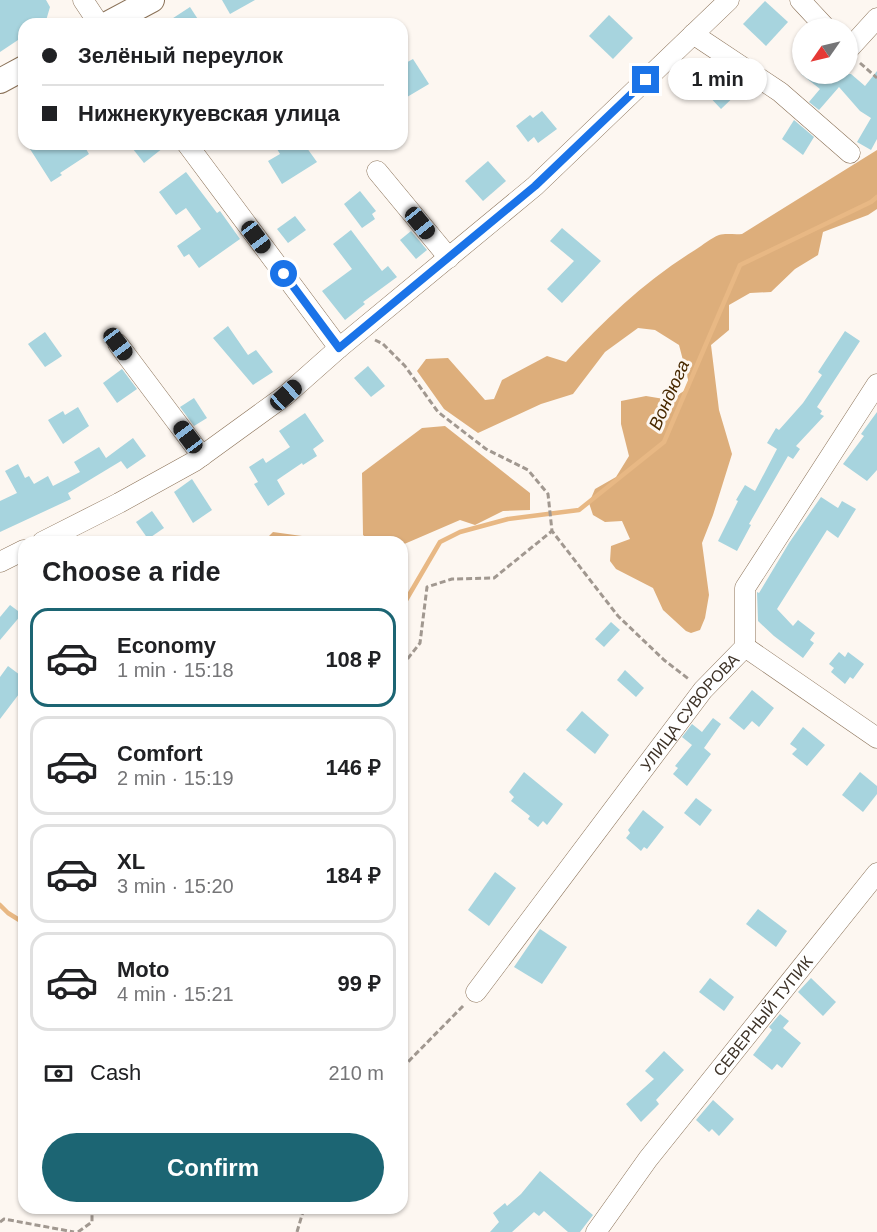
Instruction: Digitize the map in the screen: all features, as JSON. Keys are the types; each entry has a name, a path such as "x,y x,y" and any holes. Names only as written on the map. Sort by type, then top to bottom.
{"main road":[{"path":"118,18 152,0"},
{"path":"0,81 18,71"}],"street":[{"path":"83,0 95,18"},
{"path":"54,536 202,456 286,395 339,348 535,186 729,0"},
{"path":"800,0 817,18"},
{"path":"858,44 877,18"},
{"path":"693,34 780,92 850,153"},
{"path":"191,150 339,348"},
{"path":"377,171 448,258"},
{"path":"118,344 202,456"},
{"name":"УЛИЦА СУВОРОВА","path":"476,992 703,690 745,647 746,588 877,384"},
{"path":"0,562 18,553"},
{"path":"745,647 877,738"},
{"name":"СЕВЕРНЫЙ ТУПИК","path":"596,1232 648,1159 877,873"}],"path":[{"path":"858,60 877,78"},
{"path":"383,344 405,366 438,412 486,449 528,470 548,494 552,531 618,616 664,660 703,690"},
{"path":"408,658 420,643 427,587 452,579 494,578 552,531"},
{"path":"408,1062 476,992"},
{"path":"0,1222 4,1220 76,1232 92,1222 92,1214"},
{"path":"297,1232 302,1214"}],"shaded area":[{"path":"877,150 877,209 868,215 823,232 818,255 795,269 771,292 750,293 729,305 729,330 711,345 719,410 732,454 702,543 709,595 705,618 700,630 691,633 663,610 653,588 616,569 610,561 611,546 630,539 622,521 605,522 593,515 589,503 595,489 616,477 629,456 621,424 621,401 646,396 670,400 690,387 679,345 655,330 638,328 605,352 573,394 541,404 478,433 444,409 417,371 426,359 448,358 485,400 494,399 502,380 547,356 566,362 595,331 643,288 716,236 742,234"},
{"path":"445,426 530,493 530,510 503,511 475,525 460,520 408,542 408,536 364,536 362,473 422,428"},
{"path":"273,532 302,536 269,536"}],"building":[{"path":"0,0 46,0 50,7 47,18 18,18 18,40 0,52"},
{"path":"222,0 255,0 230,14"},
{"path":"765,1 788,22 766,46 743,24"},
{"path":"190,7 197,18 173,18"},
{"path":"609,15 633,38 613,59 589,36"},
{"path":"413,59 429,84 408,96 408,62"},
{"path":"704,62 722,80 729,73 743,88 721,109 690,76"},
{"path":"877,71 877,139 871,150 857,142 871,118 860,111 839,87 819,110 809,102 820,89 814,84 858,84 858,80 865,86"},
{"path":"542,111 557,129 538,143 534,137 528,142 516,126 530,115 533,118"},
{"path":"794,120 814,137 803,155 782,139"},
{"path":"31,150 87,150 89,154 60,173 62,175 51,182"},
{"path":"134,150 160,150 144,163"},
{"path":"278,150 308,150 317,162 282,184 268,161 280,154"},
{"path":"488,161 506,181 483,201 465,181"},
{"path":"186,172 217,213 220,211 240,239 199,268 189,254 184,257 177,246 201,229 186,208 176,215 159,192"},
{"path":"360,191 376,211 372,214 375,219 362,228 344,204"},
{"path":"295,216 306,230 288,243 277,229"},
{"path":"562,228 601,261 562,303 547,289 574,261 550,241"},
{"path":"351,230 382,271 388,266 397,277 363,302 365,304 345,320 322,291 352,269 333,244"},
{"path":"411,231 427,250 416,259 400,240"},
{"path":"228,326 248,355 256,350 273,372 253,385 213,338"},
{"path":"845,331 860,341 817,407 822,411 820,414 824,416 796,446 800,449 793,459 788,456 749,524 751,525 737,551 718,541 745,485 755,491 777,449 767,443 776,428 779,430 803,403 822,375 818,372"},
{"path":"45,332 62,356 45,367 28,344"},
{"path":"368,366 385,386 371,397 354,378"},
{"path":"122,369 137,389 117,403 103,383"},
{"path":"194,398 207,418 194,426 180,407"},
{"path":"78,407 89,426 63,444 48,420 63,411 65,415"},
{"path":"877,412 877,470 867,481 843,464 864,436 861,434"},
{"path":"305,413 324,441 313,449 317,456 277,480 285,494 268,506 254,484 258,482 249,467 263,458 266,463 290,447 279,431"},
{"path":"133,438 146,456 127,469 121,461 68,493 71,499 0,532 0,501 17,493 5,471 18,464 25,478 29,476 34,484 48,476 53,486 80,472 74,462 99,447 106,458"},
{"path":"192,479 212,510 193,523 174,492"},
{"path":"821,497 838,508 842,501 856,509 838,538 827,530 777,609 793,626 798,620 815,633 810,640 814,643 803,658 758,621 757,592 759,593 789,543"},
{"path":"152,511 164,528 152,536 146,536 136,522"},
{"path":"10,605 18,611 18,619 0,640 0,617"},
{"path":"611,622 620,630 604,647 595,639"},
{"path":"839,652 845,657 848,652 864,664 853,679 850,677 845,684 831,672 834,668 829,664"},
{"path":"8,666 18,674 18,695 0,719 0,677"},
{"path":"625,670 644,688 636,697 617,680"},
{"path":"752,690 774,708 759,727 752,721 744,730 729,718"},
{"path":"582,711 609,735 595,754 566,730"},
{"path":"713,718 721,724 704,748 711,754 687,786 673,774 678,768 675,766 692,745 682,737 692,724 702,732"},
{"path":"803,727 825,745 807,766 792,754 797,749 790,744"},
{"path":"524,772 563,804 547,825 543,821 538,827 528,819 530,816 511,801 514,797 509,792"},
{"path":"860,772 877,786 877,794 863,812 842,795"},
{"path":"696,798 712,810 700,826 684,813"},
{"path":"643,810 664,827 647,849 644,847 641,851 626,838 630,833 628,830"},
{"path":"495,872 516,888 489,926 468,910"},
{"path":"758,909 787,931 776,947 746,924"},
{"path":"540,929 567,947 542,984 514,967"},
{"path":"710,978 734,997 724,1011 699,992"},
{"path":"811,978 836,1002 823,1016 798,992"},
{"path":"780,1014 789,1021 783,1028 801,1043 782,1068 777,1064 772,1070 753,1055 772,1030 769,1027"},
{"path":"664,1051 684,1070 656,1100 659,1104 641,1122 626,1104 654,1079 645,1071"},
{"path":"713,1100 734,1119 719,1136 712,1129 709,1132 696,1120"},
{"path":"540,1171 593,1215 580,1232 568,1232 544,1211 539,1216 534,1212 512,1232 490,1232 499,1222 493,1213 505,1203 507,1206 521,1194"}],"waterway":[{"name":"Вондюга","path":"408,597 440,542 460,532 508,519 579,510 664,442 740,265 871,202 877,197"},
{"name":"Вондюга","path":"0,905 18,919"}],"route":[{"path":"284,274 339,348 535,186 646,80"}]}
